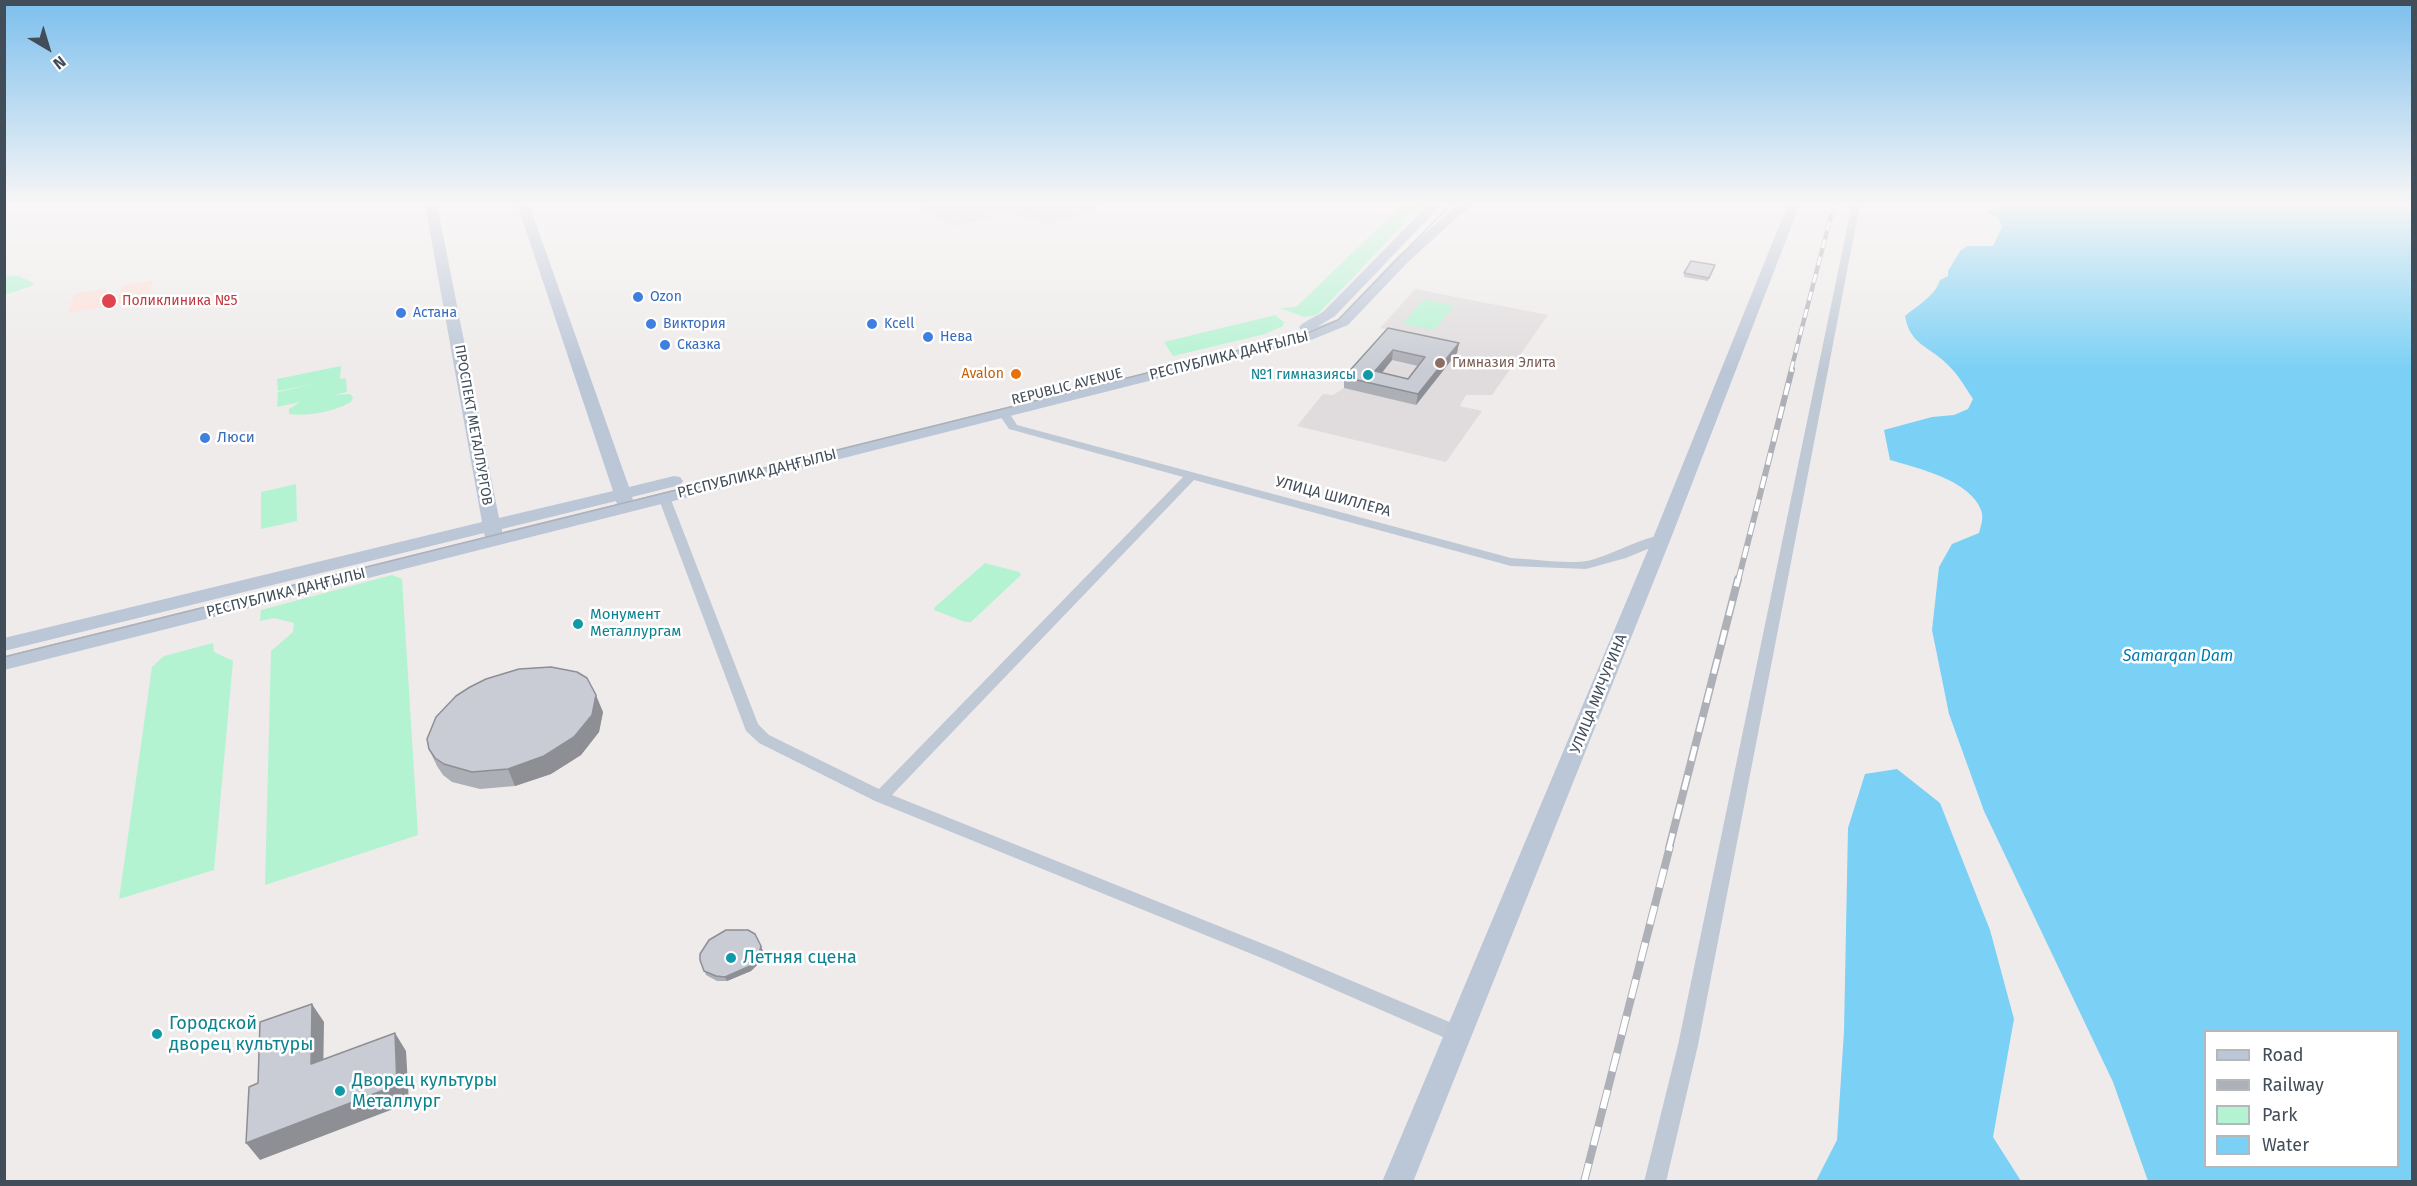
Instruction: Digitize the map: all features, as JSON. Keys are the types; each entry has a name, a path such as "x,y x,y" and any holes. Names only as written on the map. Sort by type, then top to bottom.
{"main road":[{"name":"ПРОСПЕКТ МЕТАЛЛУРГОВ","path":"442,259 494,532"},
{"path":"542,259 625,500"},
{"name":"РЕСПУБЛИКА ДАҢҒЫЛЫ","path":"4,645 625,500 1311,325 1330,313 1382,259"},
{"name":"РЕСПУБЛИКА ДАҢҒЫЛЫ","path":"625,500 664,497 1327,330 1344,322 1403,259"},
{"name":"УЛИЦА МИЧУРИНА","path":"1397,1182 1662,538 1772,259"},
{"name":"РЕСПУБЛИКА ДАҢҒЫЛЫ","path":"4,663 494,532"}],"street":[{"path":"1655,1182 1688,1045 1845,259"},
{"name":"УЛИЦА ШИЛЛЕРА","path":"1004,413 1013,427 1511,562 1586,565 1621,555 1662,538"},
{"path":"881,797 1191,476"},
{"path":"664,497 751,728 779,747 881,797 1275,956 1459,1035"}],"shaded area":[{"path":"153,280 148,299 68,313 74,294 107,288 106,298 119,295 122,286"},
{"name":"Гимназия Элита","path":"1415,289 1548,315 1492,395 1466,395 1460,406 1482,411 1446,462 1297,426 1323,394 1333,395 1344,388 1390,330 1380,328"}],"green space":[{"path":"1346,259 1370,259 1317,315 1304,317 1280,308 1296,307"},
{"path":"19,276 34,283 5,295 5,277"},
{"path":"1424,299 1454,306 1434,330 1403,324"},
{"path":"1275,315 1284,322 1283,326 1265,334 1173,356 1164,342"},
{"path":"341,366 340,379 346,378 347,392 334,395 350,394 353,397 351,402 330,411 304,415 289,414 289,409 300,402 277,407 278,392 314,384 278,391 277,379"},
{"path":"296,484 297,521 261,529 261,492"},
{"path":"985,563 1019,572 1021,575 971,622 965,622 934,610 935,607"},
{"path":"392,575 402,579 418,835 265,885 271,651 293,632 294,623 274,618 260,621 261,610"},
{"path":"213,643 214,652 233,661 214,870 119,899 152,667 164,656"}],"water":[{"name":"Samarqan Dam","path":"1955,259 2412,259 2412,1181 2148,1181 2113,1082 1984,811 1949,714 1932,630 1939,567 1952,544 1979,533 1982,522 1981,510 1966,491 1954,483 1928,471 1890,460 1884,430 1932,417 1954,415 1968,409 1973,399 1955,372 1911,333 1905,316 1930,296 1940,280 1948,276 1948,271"},
{"path":"1897,769 1940,803 1990,930 2014,1019 1993,1137 2021,1181 1816,1181 1837,1140 1844,1031 1848,828 1865,774"}],"building":[{"path":"1691,261 1715,265 1709,278 1684,273"},
{"path":"1388,328 1459,343 1418,394 1344,377","holes":["1393,350 1425,357 1408,379 1375,371"]},
{"path":"551,667 577,672 587,678 596,695 592,715 574,737 544,756 508,769 472,772 444,764 435,758 429,749 427,739 436,717 456,696 486,679 519,669"},
{"name":"Летняя сцена","path":"726,930 748,930 755,934 761,946 758,957 750,966 725,977 716,976 704,971 700,954 709,940"},
{"name":"Дворец культуры Металлург","path":"312,1004 311,1064 395,1033 397,1085 246,1143 249,1087 258,1083 260,1022"}],"tram line":[{"path":"4,657 1308,333 1338,320 1397,259"}],"railway":[{"path":"1791,370 1820,259"},
{"path":"1738,581 1792,369"},
{"path":"1669,848 1738,579"},
{"path":"1584,1182 1670,846"}],"place":[{"name":"Ozon","path":"638,297"},
{"name":"Поликлиника №5","path":"109,301"},
{"name":"Астана","path":"401,313"},
{"name":"Виктория","path":"651,324"},
{"name":"Kcell","path":"872,324"},
{"name":"Нева","path":"928,337"},
{"name":"Сказка","path":"665,345"},
{"name":"Гимназия Элита","path":"1440,363"},
{"name":"Avalon","path":"1016,374"},
{"name":"№1 гимназиясы","path":"1368,375"},
{"name":"Люси","path":"205,438"},
{"name":"Монумент Металлургам","path":"578,624"},
{"name":"Летняя сцена","path":"731,958"},
{"name":"Городской дворец культуры","path":"157,1034"},
{"name":"Дворец культуры Металлург","path":"340,1091"}]}
